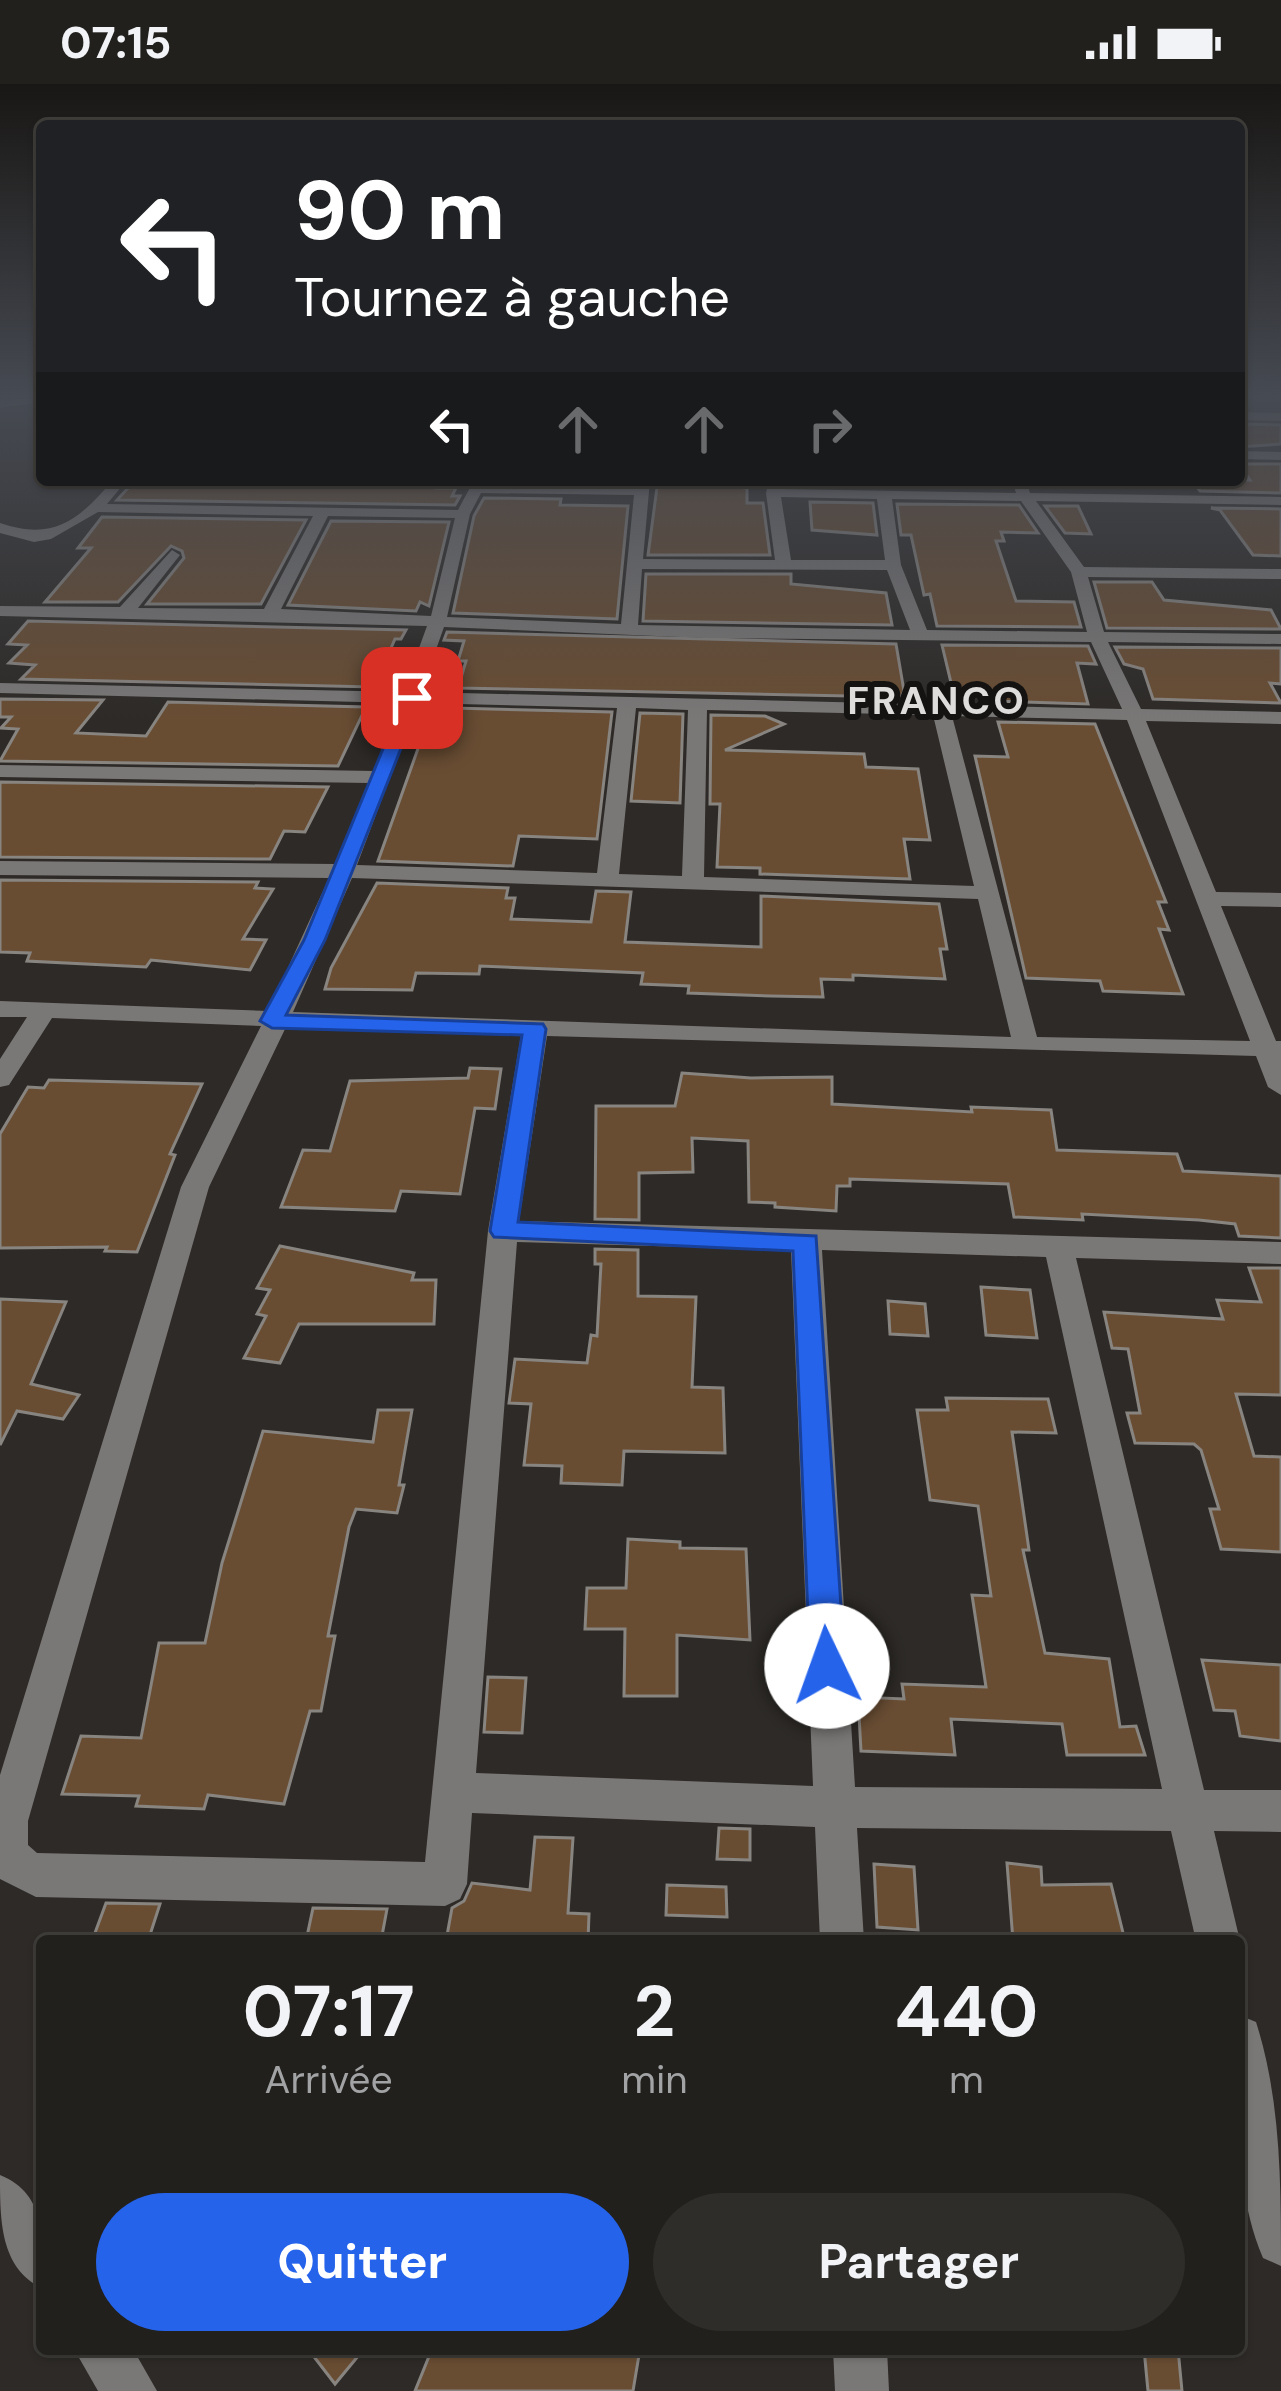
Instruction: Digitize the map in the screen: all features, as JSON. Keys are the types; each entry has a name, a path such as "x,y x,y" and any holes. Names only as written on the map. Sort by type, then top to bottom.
{"street":[{"path":"467,506 438,620 382,778 315,940 195,1187 7,1821 6,1854 18,1869 36,1875 445,1884 503,1231 535,1029"},
{"path":"629,626 640,506"},
{"path":"776,506 784,565"},
{"path":"885,506 893,565 921,637"},
{"path":"1034,506 1079,572 1096,634 1273,1049 1281,1087"},
{"path":"0,526 27,535 61,531 99,508 463,514"},
{"path":"270,614 322,513"},
{"path":"123,615 172,555"},
{"path":"633,564 893,565"},
{"path":"1079,572 1281,574"},
{"path":"0,611 270,614 629,626 704,633 1281,639"},
{"path":"0,688 1281,718"},
{"path":"693,886 698,702"},
{"path":"608,883 627,704"},
{"path":"940,710 1026,1046"},
{"path":"0,770 382,778"},
{"path":"0,868 343,871 989,893"},
{"path":"1209,898 1281,900"},
{"path":"0,1010 1026,1046 1273,1049"},
{"path":"0,1079 43,1012"},
{"path":"503,1231 1281,1253"},
{"path":"806,1242 842,1935"},
{"path":"1059,1248 1217,1935"},
{"path":"455,1792 836,1807 1281,1811"},
{"path":"1245,2068 1281,2240"},
{"path":"0,2200 36,2253"},
{"path":"105,2355 130,2391"},
{"path":"860,2355 862,2391"}],"building":[{"path":"480,506 628,506 617,619 453,613"},
{"path":"655,506 763,506 770,555 648,555"},
{"path":"810,506 873,506 877,535 812,530"},
{"path":"897,506 1019,506 1038,533 1001,532 1004,541 996,541 1016,601 1074,602 1081,627 937,626 930,594 924,595 911,535 901,535"},
{"path":"1045,506 1078,506 1091,534 1065,533"},
{"path":"1211,508 1281,509 1281,556 1253,555 1220,510"},
{"path":"102,517 306,520 261,604 147,604 184,558 182,551 171,546 118,602 45,602 91,548 78,548"},
{"path":"331,521 449,522 429,606 420,602 416,611 288,605"},
{"path":"646,574 791,574 791,584 886,593 892,625 643,621"},
{"path":"1094,582 1152,582 1164,600 1271,610 1281,629 1107,628"},
{"path":"28,621 406,630 401,639 395,639 374,687 21,679 35,665 9,663 27,645 8,644"},
{"path":"447,632 896,644 904,691 901,697 458,688 466,661 458,661 464,641 444,640"},
{"path":"942,645 1088,646 1096,664 1077,663 1088,704 993,701 991,695 953,691"},
{"path":"1115,647 1281,648 1281,684 1270,683 1281,703 1153,699 1143,669 1124,664"},
{"path":"0,699 103,700 76,733 146,736 168,702 366,707 338,766 0,761 18,729 1,728 11,717 0,717"},
{"path":"452,708 612,712 597,839 519,836 513,866 378,861 420,743 442,744"},
{"path":"640,713 683,714 680,803 631,801"},
{"path":"711,715 765,716 784,724 725,750 864,754 866,767 918,769 930,840 904,839 910,879 760,874 760,868 717,867 720,804 710,804"},
{"path":"998,722 1095,724 1166,902 1158,902 1169,930 1159,929 1183,994 1103,991 1100,981 1026,978 975,756 1008,757"},
{"path":"0,782 328,787 305,832 284,831 270,859 0,857"},
{"path":"0,880 258,882 255,888 273,889 243,939 266,940 250,970 151,960 146,967 27,961 30,953 0,952"},
{"path":"377,883 508,888 506,898 515,898 511,919 591,922 596,891 631,892 625,942 761,947 761,896 939,904 947,949 940,949 945,979 853,975 853,980 821,979 823,997 771,996 688,993 689,986 641,984 643,973 480,966 479,974 416,973 412,990 325,989 331,968"},
{"path":"470,1068 501,1069 495,1109 475,1108 460,1194 401,1191 395,1211 281,1207 303,1150 330,1151 350,1081 468,1078"},
{"path":"682,1073 832,1077 832,1104 972,1112 971,1107 1051,1110 1057,1150 1177,1154 1183,1171 1281,1176 1281,1238 1239,1236 1235,1224 1199,1220 1082,1214 1083,1220 1014,1217 1008,1184 850,1179 850,1186 837,1186 836,1211 775,1207 775,1203 749,1202 748,1141 692,1138 693,1172 639,1173 639,1220 595,1219 596,1106 675,1106"},
{"path":"49,1080 202,1084 170,1154 175,1155 137,1252 105,1251 107,1247 0,1248 0,1134 28,1087 44,1088"},
{"path":"280,1246 414,1273 412,1280 436,1280 434,1324 299,1324 280,1363 244,1358 266,1316 257,1314 270,1290 257,1288"},
{"path":"595,1249 638,1250 638,1296 696,1297 692,1387 723,1388 725,1453 624,1451 622,1485 561,1483 562,1466 524,1465 531,1404 509,1403 515,1359 587,1363 591,1335 597,1336 601,1264 595,1264"},
{"path":"1249,1268 1281,1268 1281,1395 1236,1394 1254,1456 1281,1457 1281,1552 1221,1549 1210,1509 1219,1509 1201,1450 1194,1444 1135,1443 1127,1413 1140,1413 1128,1349 1112,1348 1104,1312 1223,1319 1217,1300 1261,1302"},
{"path":"981,1287 1030,1290 1037,1338 986,1335"},
{"path":"0,1299 66,1302 31,1384 79,1395 63,1419 17,1411 0,1445"},
{"path":"888,1301 925,1304 928,1336 890,1334"},
{"path":"946,1398 1048,1399 1056,1433 1012,1432 1029,1550 1023,1550 1045,1653 1109,1659 1120,1727 1136,1726 1145,1755 1067,1755 1062,1724 951,1719 955,1755 861,1751 858,1697 904,1699 902,1684 986,1687 972,1595 991,1596 978,1506 930,1500 917,1410 948,1410"},
{"path":"378,1410 412,1410 399,1485 404,1485 397,1513 356,1509 349,1527 328,1636 335,1636 321,1711 310,1711 284,1804 208,1795 204,1809 136,1806 139,1796 62,1794 81,1736 141,1738 159,1643 205,1643 222,1563 263,1431 373,1442"},
{"path":"628,1539 680,1542 680,1548 746,1549 750,1640 677,1635 677,1696 624,1696 625,1629 585,1629 587,1588 626,1588"},
{"path":"1202,1660 1281,1665 1281,1741 1240,1736 1235,1711 1214,1710"},
{"path":"488,1677 526,1678 522,1733 484,1732"},
{"path":"719,1828 750,1829 750,1860 717,1859"},
{"path":"535,1837 573,1838 568,1913 589,1914 588,1935 447,1935 452,1908 464,1901 472,1883 530,1890"},
{"path":"1007,1863 1041,1867 1042,1885 1111,1884 1124,1935 1013,1935"},
{"path":"874,1864 914,1867 918,1930 877,1927"},
{"path":"667,1885 726,1887 727,1917 666,1915"},
{"path":"106,1903 160,1904 150,1935 94,1935"},
{"path":"313,1908 387,1909 382,1935 307,1935"},
{"path":"313,2355 359,2355 335,2384"},
{"path":"430,2355 639,2355 633,2391 415,2391"},
{"path":"1145,2355 1179,2355 1182,2391 1148,2391"}],"district":[{"name":"FRANCO","path":"937,700"}],"route":[{"path":"412,698 315,940 272,1021 535,1029 503,1231 806,1242 827,1666"}]}
